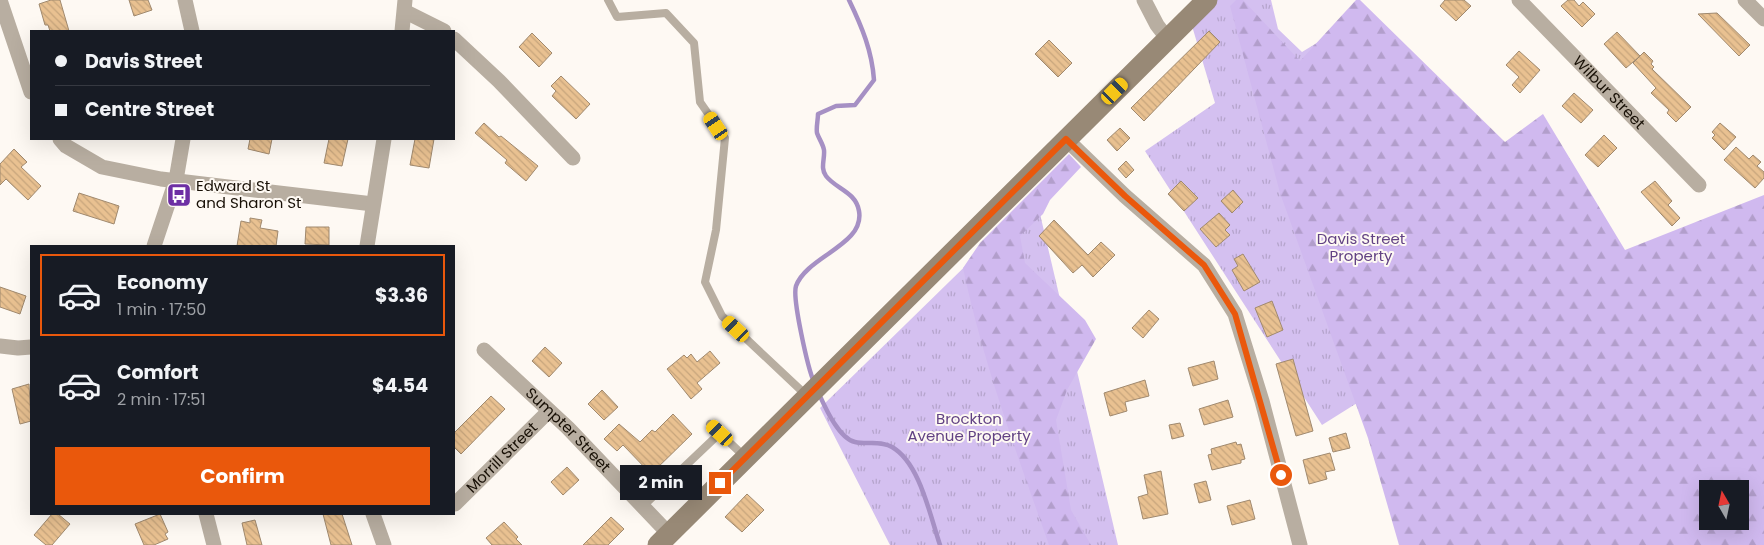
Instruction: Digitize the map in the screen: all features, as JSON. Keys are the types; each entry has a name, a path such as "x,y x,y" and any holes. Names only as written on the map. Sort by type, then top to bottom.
{"main road":[{"path":"667,540 813,390 1207,0"}],"street":[{"path":"0,0 30,89"},
{"path":"185,0 192,30"},
{"path":"1144,0 1157,25 1168,38"},
{"name":"Wilbur Street","path":"1519,0 1699,185"},
{"path":"1745,0 1764,18"},
{"path":"402,30 405,6 442,30"},
{"path":"455,40 499,81 573,158"},
{"path":"1066,139 1125,196 1204,265 1235,314 1262,401 1300,545"},
{"path":"61,140 66,146 102,168 176,180 373,204"},
{"path":"154,245 176,180 184,140"},
{"path":"367,245 384,140"},
{"path":"0,346 30,347"},
{"name":"Sumpter Street","path":"484,350 549,411 642,507 667,540"},
{"name":"Morrill Street","path":"455,504 549,411"},
{"path":"206,515 214,545"},
{"path":"373,515 384,545"}],"lane":[{"path":"608,0 617,17 666,13 694,43 700,102 725,138 716,230 705,282 722,316 813,390"},
{"path":"710,424 746,458"},
{"path":"642,507 720,433"}],"green space":[{"name":"Davis Street Property","path":"1206,0 1271,0 1278,29 1302,52 1361,16 1542,287 1322,425 1145,151 1215,103 1192,26"},
{"path":"1236,0 1243,0 1300,61 1356,0 1360,0 1505,142 1543,114 1625,250 1764,195 1764,545 1399,545 1368,438 1280,193 1230,6"},
{"path":"1069,154 1081,167 1050,200 1043,214 1020,236 1025,263 1085,320 1096,339 1067,390 1056,420 1071,510 1091,545 1049,545 980,339 963,268 980,243"},
{"name":"Brockton Avenue Property","path":"1036,197 1118,545 890,545 820,408"}],"building":[{"path":"51,0 60,0 69,30 50,30 48,25 45,25 39,4"},
{"path":"129,0 148,0 152,10 134,16"},
{"path":"1445,0 1464,0 1471,6 1456,21 1440,6"},
{"path":"1568,0 1574,0 1579,6 1583,2 1595,14 1582,27 1561,6"},
{"path":"1717,13 1750,45 1739,56 1698,14"},
{"path":"1209,31 1220,42 1144,121 1131,108"},
{"path":"1617,32 1640,56 1626,68 1604,44"},
{"path":"532,33 552,53 539,67 519,47"},
{"path":"1049,40 1072,63 1058,77 1035,54"},
{"path":"1519,51 1540,70 1520,93 1512,85 1519,77 1506,65"},
{"path":"1644,52 1653,61 1651,64 1654,67 1652,69 1691,107 1676,122 1667,113 1669,110 1651,93 1656,88 1633,63"},
{"path":"561,76 590,104 576,119 552,96 556,91 551,86"},
{"path":"1574,93 1593,110 1581,123 1562,106"},
{"path":"484,123 499,137 501,136 538,166 526,181 505,163 507,160 475,133"},
{"path":"1720,123 1736,137 1724,150 1712,138 1715,135 1712,132"},
{"path":"1120,128 1130,138 1117,151 1107,140"},
{"path":"1604,135 1617,148 1598,167 1585,155"},
{"path":"250,140 272,140 269,154 248,149"},
{"path":"329,140 348,140 342,166 324,163"},
{"path":"415,140 434,140 429,168 410,165"},
{"path":"1736,147 1749,159 1753,155 1761,162 1757,166 1764,172 1764,178 1755,188 1724,160"},
{"path":"14,149 27,162 21,167 41,186 28,200 6,179 0,185 0,164"},
{"path":"1126,161 1134,170 1126,178 1118,169"},
{"path":"1181,181 1198,198 1184,211 1168,194"},
{"path":"1655,181 1672,201 1668,205 1680,218 1672,226 1641,192"},
{"path":"1233,190 1243,202 1232,213 1221,201"},
{"path":"79,193 119,206 114,224 73,211"},
{"path":"1219,213 1230,225 1225,230 1230,235 1216,247 1200,229"},
{"path":"250,218 262,220 260,228 278,231 276,245 237,245 241,221 250,223"},
{"path":"1054,220 1088,255 1101,242 1115,255 1093,277 1082,265 1073,273 1039,236"},
{"path":"306,227 329,227 329,245 305,244"},
{"path":"1243,254 1260,282 1244,291 1232,270 1238,266 1234,259"},
{"path":"0,287 26,296 20,314 0,307"},
{"path":"1272,301 1283,330 1267,337 1255,308"},
{"path":"1149,310 1159,319 1143,338 1132,328"},
{"path":"545,347 562,363 549,377 532,361"},
{"path":"710,351 720,363 697,383 702,389 691,399 667,369 684,355 687,358 691,354 697,362"},
{"path":"1293,359 1313,431 1296,436 1276,364"},
{"path":"1214,361 1218,379 1193,386 1188,368"},
{"path":"1145,380 1149,396 1125,402 1127,411 1110,416 1104,393"},
{"path":"29,384 30,421 20,424 12,389"},
{"path":"602,390 618,407 604,420 588,404"},
{"path":"491,396 505,409 461,454 455,448 455,432"},
{"path":"1228,400 1233,417 1204,425 1199,409"},
{"path":"673,414 692,434 651,474 623,445 617,451 604,439 619,424 640,442 652,430 655,432"},
{"path":"1180,423 1184,436 1172,439 1169,425"},
{"path":"1346,433 1350,448 1333,452 1329,438"},
{"path":"1236,442 1237,445 1241,444 1245,459 1241,460 1241,463 1212,470 1208,455 1212,454 1211,449"},
{"path":"1330,453 1335,470 1325,472 1327,479 1309,484 1303,460"},
{"path":"567,467 579,480 563,495 551,482"},
{"path":"1161,471 1168,514 1143,519 1138,497 1148,494 1144,475"},
{"path":"1206,481 1211,500 1199,503 1194,484"},
{"path":"747,494 764,510 742,532 725,517"},
{"path":"1250,500 1255,519 1232,525 1227,506"},
{"path":"51,515 59,515 70,524 52,545 46,545 34,535"},
{"path":"160,515 168,532 165,534 168,539 154,545 144,545 135,524"},
{"path":"323,515 342,515 352,545 331,545"},
{"path":"611,517 624,529 608,545 583,545"},
{"path":"255,520 262,545 247,545 242,523"},
{"path":"504,522 518,537 516,539 522,545 492,545 486,538"}],"waterway":[{"path":"814,382 798,318 796,286 811,266 845,242 853,233 858,223 859,211 854,199 824,173 824,150 817,133 818,114 836,106 855,105 874,80 866,39 849,0"},
{"path":"819,394 833,422 849,440 860,443 887,445 902,455 910,465 923,491 940,545"}],"place":[{"name":"Edward St and Sharon St","path":"179,195"}],"route":[{"path":"720,483 1066,139 1125,196 1204,265 1235,314 1262,401 1281,475"}]}
